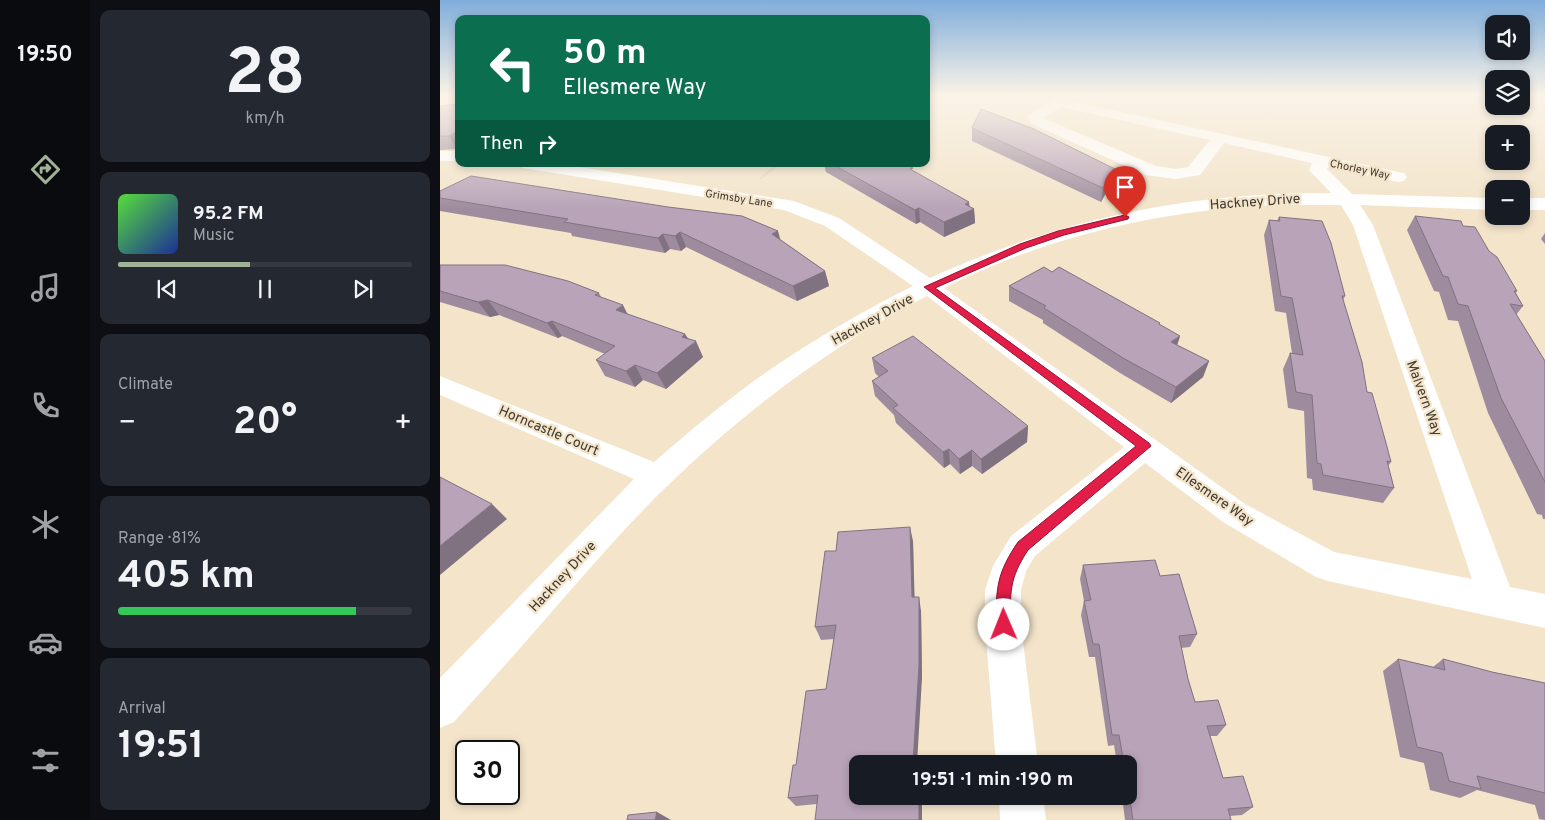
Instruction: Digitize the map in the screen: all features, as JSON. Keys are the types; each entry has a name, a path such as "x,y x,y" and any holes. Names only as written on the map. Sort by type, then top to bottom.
{"street":[{"path":"1066,133 1144,167 1175,174 1194,171 1220,138"},
{"name":"Chorley Way","path":"1201,133 1398,177"},
{"path":"440,156 455,156"},
{"name":"Chorley Way","path":"1322,160 1318,170 1346,198"},
{"name":"Grimsby Lane","path":"548,167 787,205 812,212 832,222 929,287"},
{"name":"Hackney Drive","path":"440,708 595,540 658,476 732,412 792,366 838,336 929,287 1023,246 1109,220 1157,211 1207,204 1268,199 1346,198 1485,204"},
{"name":"Malvern Way","path":"1346,198 1364,225 1497,601"},
{"path":"1530,204 1545,204"},
{"name":"Ellesmere Way","path":"929,287 1234,512 1328,566 1545,611"},
{"name":"Horncastle Court","path":"440,385 658,476"},
{"path":"1017,755 1004,625 1003,590 1010,566 1023,546 1145,446"},
{"path":"1022,805 1023,820"}],"building":[{"path":"440,133 454,133 449,136 440,136"},
{"path":"983,133 1043,133 1115,169 1103,188"},
{"path":"837,167 911,167 913,168 910,169 969,202 965,204 974,209 944,222 919,208 915,210"},
{"path":"471,176 668,207 742,216 778,231 772,234 825,271 793,286 680,232 675,236 663,234 658,238 564,222 568,219 440,198 440,191"},
{"path":"1415,216 1461,221 1463,226 1475,227 1489,251 1497,257 1517,291 1514,291 1523,306 1510,304 1545,361 1545,482 1501,398 1468,306 1458,304 1448,277 1443,276"},
{"path":"1279,217 1322,221 1331,243 1345,296 1342,296 1362,362 1367,392 1372,393 1386,443 1391,462 1387,461 1394,488 1323,475 1321,464 1317,463 1312,395 1296,392 1290,353 1303,355 1292,298 1281,296 1269,220 1280,221"},
{"path":"440,265 505,265 568,281 599,293 595,295 623,305 616,310 685,334 682,337 696,341 657,373 635,365 626,371 596,360 615,346 552,321 547,323 488,300 478,302 440,291"},
{"path":"1044,267 1052,272 1059,267 1160,323 1180,336 1171,342 1209,361 1176,387 1123,358 1044,308 1046,306 1009,286"},
{"path":"913,336 1028,426 981,459 972,450 959,459 949,449 943,452 893,408 898,405 872,381 888,371 872,358"},
{"path":"440,477 492,504 440,546"},
{"path":"910,527 912,597 919,597 919,666 914,755 849,755 849,805 919,805 919,820 815,820 818,795 788,798 793,765 796,765 806,691 826,689 836,625 815,627 825,551 836,551 838,532"},
{"path":"1155,560 1160,576 1179,574 1197,634 1179,636 1195,702 1218,700 1226,725 1207,726 1223,778 1243,776 1253,807 1228,809 1231,820 1133,820 1131,805 1137,805 1137,755 1122,755 1119,735 1112,735 1099,644 1093,644 1084,601 1091,600 1083,565"},
{"path":"1398,659 1445,670 1443,659 1545,683 1545,793 1477,776 1481,789 1449,781 1442,753 1417,747"},
{"path":"657,812 655,820 627,820 628,815"}],"route":[{"path":"1004,625 1003,590 1010,566 1023,546 1145,446 929,287 1023,246 1061,233 1125,217"}]}
